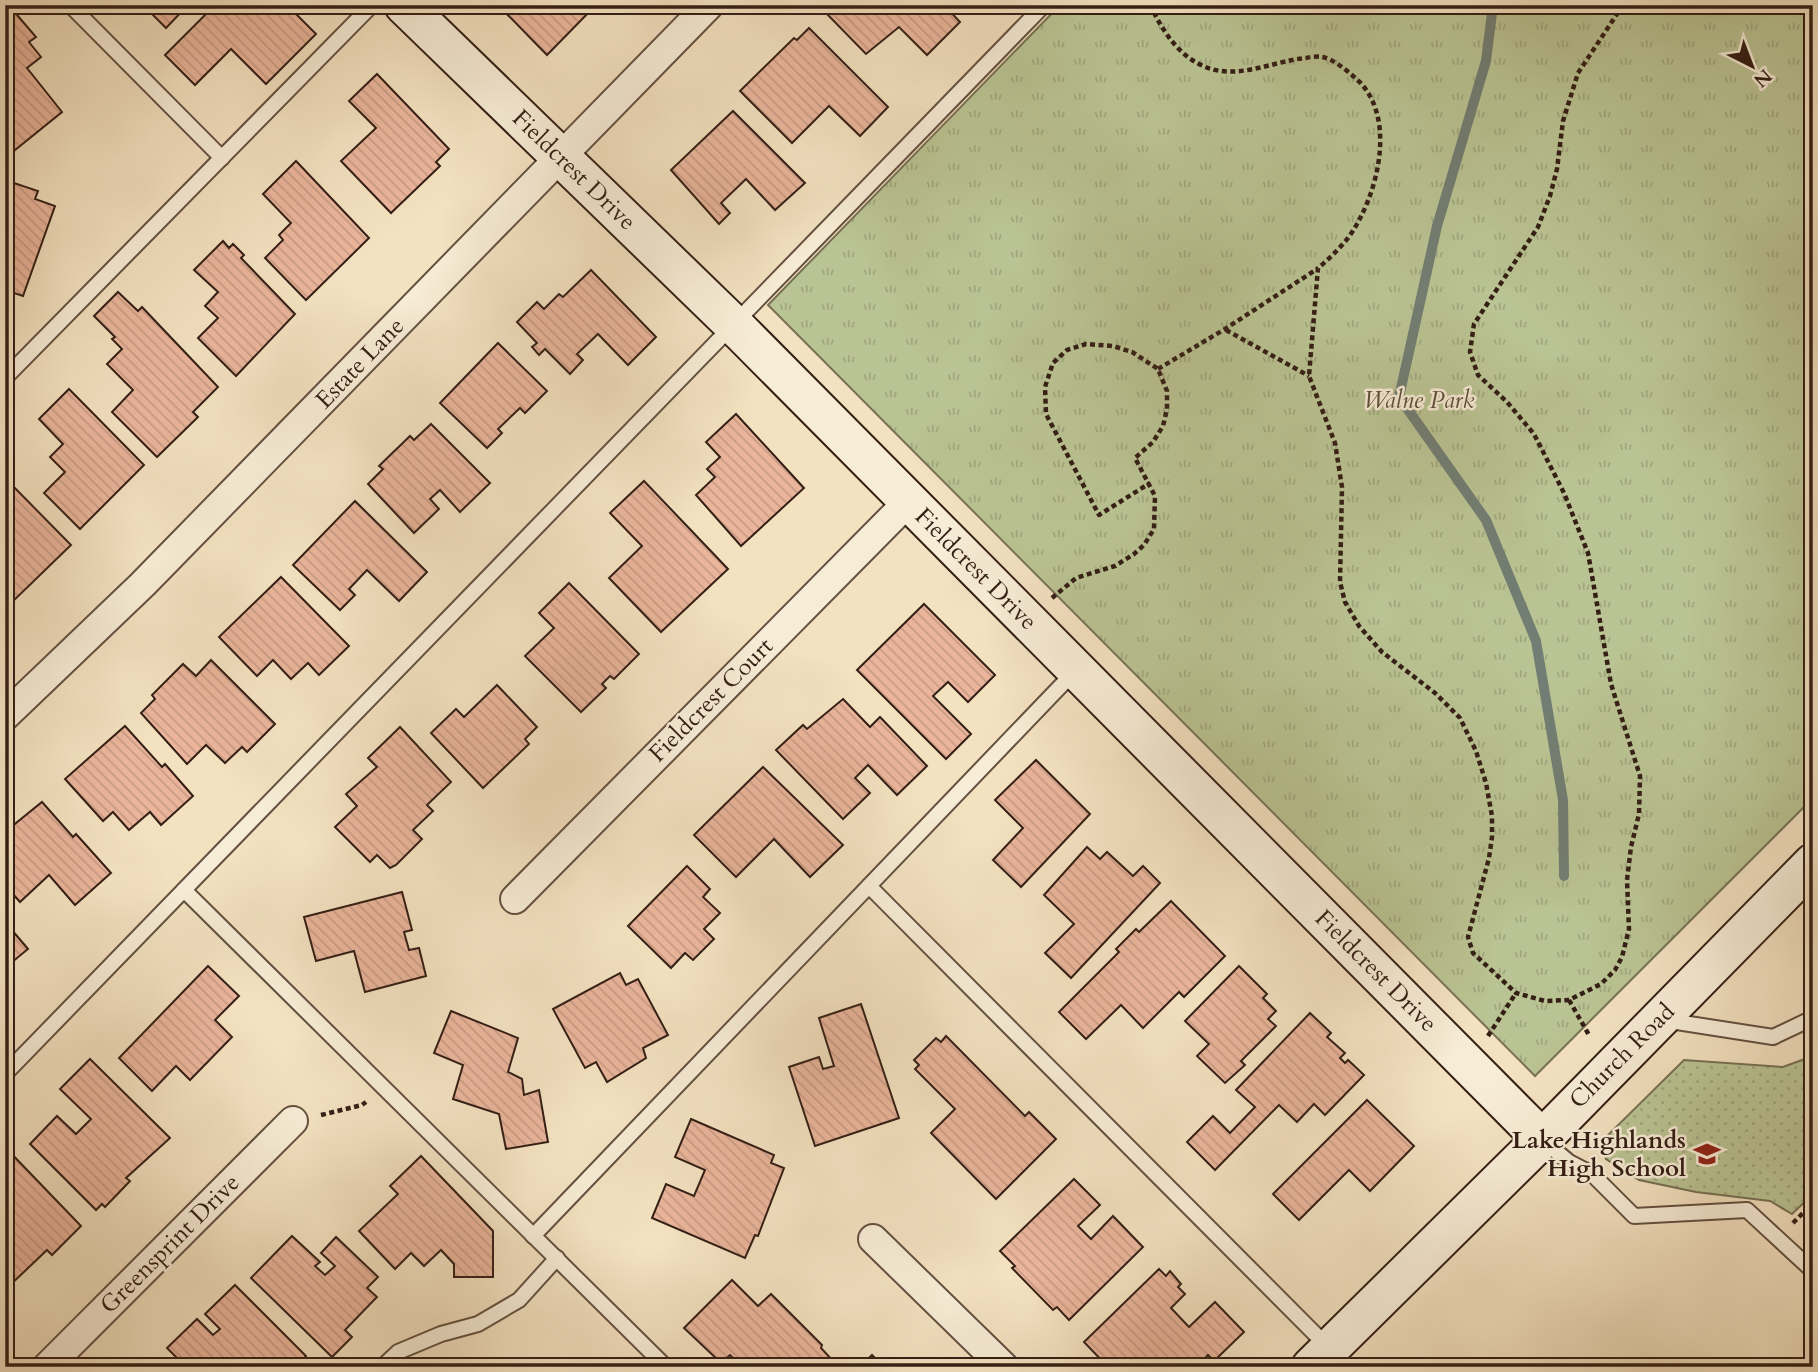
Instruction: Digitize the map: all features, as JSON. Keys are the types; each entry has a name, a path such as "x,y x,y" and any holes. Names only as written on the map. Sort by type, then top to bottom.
{"street":[{"name":"Fieldcrest Drive","path":"404,5 742,333 1542,1139"},
{"name":"Estate Lane","path":"5,716 143,584 709,5"},
{"name":"Fieldcrest Court","path":"515,899 908,502"},
{"name":"Church Road","path":"1321,1358 1542,1139 1813,863"},
{"name":"Greensprint Drive","path":"47,1367 293,1121"},
{"path":"873,1239 1003,1367"}],"lane":[{"path":"70,5 222,158"},
{"path":"5,378 372,5"},
{"path":"5,1074 1044,5"},
{"path":"533,1236 1077,669"},
{"path":"869,886 1321,1358"},
{"path":"184,890 666,1367"},
{"path":"1659,1019 1773,1037 1813,1018"},
{"path":"1542,1139 1569,1162 1592,1174 1634,1216 1747,1210 1813,1271"},
{"path":"382,1367 398,1352 441,1334 478,1324 519,1300 557,1258"}],"path":[{"path":"1150,5 1178,49 1202,66 1224,71 1253,69 1295,58 1321,56 1352,75 1371,96 1379,115 1380,142 1376,177 1349,236 1334,255 1225,329 1158,369"},
{"path":"1318,268 1310,376 1335,443 1342,488 1340,582 1345,602 1359,626 1382,652 1435,693 1460,718 1476,751 1486,783 1492,816 1492,837 1468,937 1473,953 1516,993 1545,1001 1569,1000 1601,984 1615,970 1622,957 1629,929 1627,880 1631,846 1639,814 1640,776 1611,684 1588,553 1564,493 1534,434 1478,374 1470,352 1474,324 1538,227 1550,197 1557,169 1563,121 1578,74 1623,5"},
{"path":"1225,329 1310,376"},
{"path":"1051,598 1076,578 1115,566 1144,545 1154,528 1156,496 1150,483 1135,457 1153,442 1163,426 1167,409 1167,391 1158,369 1132,352 1113,346 1086,344 1067,350 1053,363 1045,387 1046,414 1099,515 1150,483"},
{"path":"1488,1037 1516,993"},
{"path":"1569,1000 1589,1035"},
{"path":"293,1121 362,1105 383,1086"}],"green space":[{"name":"Walne Park","path":"1060,5 1813,5 1813,798 1535,1076 768,305"},
{"path":"1813,1056 1813,1194 1792,1214 1770,1201 1696,1192 1639,1180 1606,1159 1601,1142 1684,1060 1783,1067"}],"building":[{"path":"143,5 188,5 166,28"},
{"path":"215,5 287,5 316,34 266,84 231,49 195,85 165,55"},
{"path":"501,5 596,5 547,55"},
{"path":"830,5 944,5 960,22 927,55 899,27 866,54 824,11"},
{"path":"12,9 36,37 29,42 41,57 27,68 62,112 15,150 5,137 5,13"},
{"path":"809,28 888,107 860,136 829,106 792,143 740,91 794,38 797,40"},
{"path":"377,74 449,149 436,162 440,166 391,213 341,161 376,128 349,101"},
{"path":"733,111 805,183 775,210 746,179 721,203 730,213 719,224 671,170"},
{"path":"296,161 369,238 306,300 265,258 283,240 279,235 291,223 263,194"},
{"path":"5,180 38,191 35,199 55,206 23,296 5,290"},
{"path":"223,241 229,248 233,244 244,255 241,258 295,314 236,376 198,338 218,318 205,306 218,292 194,270"},
{"path":"591,270 656,337 628,365 598,334 577,354 583,360 570,374 545,349 539,355 532,347 537,343 517,322 537,302 544,309 559,294 563,297"},
{"path":"118,292 138,311 142,307 218,387 193,412 198,417 157,457 112,412 133,390 107,364 122,349 112,339 115,337 94,316"},
{"path":"498,343 547,391 525,413 520,408 498,429 502,433 487,448 440,403"},
{"path":"69,389 144,465 80,529 44,493 65,472 50,457 63,444 39,419"},
{"path":"736,414 804,488 741,546 696,495 715,477 707,469 720,457 706,442"},
{"path":"431,424 490,483 460,512 440,490 430,499 439,509 414,533 368,484 383,469 379,466 410,436 414,440"},
{"path":"5,478 71,545 5,609"},
{"path":"644,481 728,569 661,632 609,578 642,546 610,513"},
{"path":"355,501 427,572 399,601 367,570 349,589 355,595 340,610 293,565"},
{"path":"281,577 349,646 319,675 308,663 291,679 273,660 257,676 219,637"},
{"path":"569,583 639,654 614,679 610,676 602,684 606,688 581,712 525,656 554,628 539,613"},
{"path":"924,604 995,675 968,702 948,682 933,696 971,734 946,759 857,670"},
{"path":"211,660 275,724 247,752 242,747 225,763 206,745 187,764 141,713 155,699 152,695 183,664 196,676"},
{"path":"497,685 537,727 525,739 529,744 483,788 431,733 456,709 464,717"},
{"path":"843,699 870,727 880,717 927,766 897,795 868,765 855,778 870,793 843,819 776,750 803,725 807,729"},
{"path":"125,726 162,767 165,764 193,796 161,825 150,812 129,830 113,812 103,821 65,779"},
{"path":"400,727 451,782 427,805 433,811 413,830 422,839 390,868 377,855 370,862 335,827 357,806 346,794 377,767 368,758"},
{"path":"1036,760 1090,814 1021,887 993,860 1023,828 995,800"},
{"path":"763,767 843,845 810,877 774,839 736,877 694,835"},
{"path":"42,802 73,837 76,834 111,873 75,905 49,875 20,902 5,885 5,832"},
{"path":"1087,847 1100,859 1107,852 1133,876 1143,866 1160,883 1071,978 1045,953 1074,924 1044,895"},
{"path":"687,866 710,889 703,897 720,913 704,929 714,939 693,960 685,953 671,968 628,926"},
{"path":"402,892 412,930 404,932 409,950 419,948 426,976 365,992 354,951 316,961 304,917"},
{"path":"1171,901 1225,956 1184,997 1179,992 1143,1028 1121,1005 1086,1039 1059,1012 1119,952 1116,949 1136,929 1139,932"},
{"path":"5,922 28,949 5,968"},
{"path":"208,966 239,996 215,1020 232,1037 190,1080 176,1066 152,1091 119,1058"},
{"path":"1239,966 1267,994 1263,998 1276,1011 1268,1019 1276,1026 1241,1061 1245,1065 1225,1083 1197,1056 1209,1044 1185,1021"},
{"path":"620,973 626,985 638,979 668,1035 643,1048 646,1058 607,1082 596,1062 585,1068 553,1009"},
{"path":"861,1004 899,1118 815,1146 789,1067 819,1057 823,1069 834,1066 819,1018"},
{"path":"451,1011 518,1038 508,1072 522,1079 524,1095 539,1090 548,1142 506,1149 499,1114 453,1099 463,1065 434,1053"},
{"path":"1310,1013 1331,1033 1327,1037 1345,1053 1340,1058 1345,1063 1348,1060 1364,1075 1325,1115 1314,1104 1297,1122 1279,1105 1215,1170 1187,1142 1213,1116 1230,1133 1255,1107 1236,1090"},
{"path":"946,1036 1025,1116 1029,1112 1056,1139 996,1199 931,1133 955,1109 915,1069 919,1065 914,1060 936,1038 941,1042"},
{"path":"90,1059 170,1138 126,1178 130,1181 105,1207 102,1204 96,1210 30,1144 57,1116 76,1134 91,1119 60,1089"},
{"path":"1367,1100 1414,1146 1370,1191 1349,1170 1299,1220 1273,1194"},
{"path":"691,1119 774,1155 771,1163 784,1168 758,1236 755,1235 745,1258 652,1218 666,1184 694,1196 705,1170 675,1157"},
{"path":"5,1147 81,1226 52,1255 47,1250 5,1290"},
{"path":"421,1156 493,1231 493,1277 454,1277 454,1264 441,1250 424,1266 411,1253 395,1269 359,1231 398,1194 390,1186"},
{"path":"1074,1179 1100,1205 1078,1226 1091,1239 1113,1216 1143,1247 1069,1320 1057,1307 1053,1310 1012,1268 1015,1266 1000,1251"},
{"path":"292,1236 320,1262 315,1266 325,1275 335,1266 321,1253 336,1237 378,1277 367,1288 377,1297 345,1330 352,1337 332,1357 251,1278"},
{"path":"1159,1269 1166,1276 1170,1271 1181,1284 1178,1287 1185,1294 1171,1308 1189,1327 1215,1302 1244,1332 1214,1361 1208,1355 1197,1367 1108,1367 1084,1342"},
{"path":"732,1280 758,1306 771,1294 822,1345 821,1348 834,1362 829,1367 742,1367 730,1355 721,1363 684,1328"},
{"path":"235,1285 306,1356 296,1367 186,1367 167,1348 197,1319 213,1335 220,1329 205,1314"},
{"path":"872,1355 884,1367 860,1367"}],"waterway":[{"path":"1493,5 1486,61 1437,226 1399,397 1486,520 1536,641 1563,800 1564,876"}],"place":[{"name":"Lake Highlands High School","path":"1707,1154"}]}
